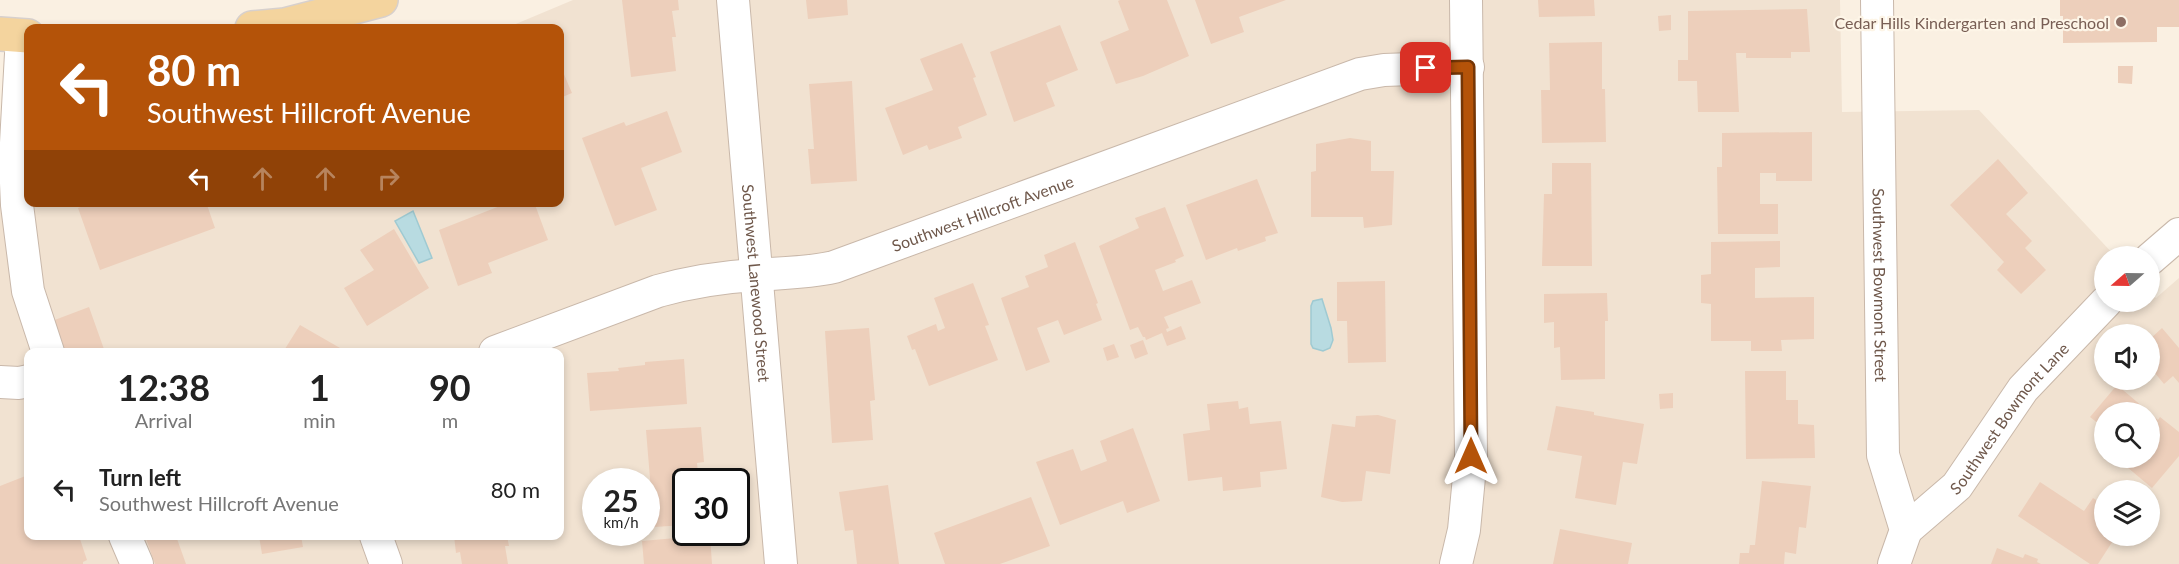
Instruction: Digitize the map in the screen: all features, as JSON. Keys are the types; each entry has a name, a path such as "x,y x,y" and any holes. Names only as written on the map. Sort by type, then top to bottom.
{"main road":[{"path":"289,24 381,0"}],"street":[{"name":"Southwest Lanewood Street","path":"733,0 781,564"},
{"path":"1456,564 1464,530 1471,456 1466,0"},
{"name":"Southwest Bowmont Street","path":"1877,0 1882,455 1906,530"},
{"path":"17,35 15,161 17,205 28,291 47,348"},
{"name":"Southwest Hillcroft Avenue","path":"506,348 667,288 705,280 806,273 834,267 1360,74 1384,70 1468,67"},
{"path":"2160,250 2179,234"},
{"name":"Southwest Bowmont Lane","path":"1906,530 1957,486 2023,389 2096,312"},
{"path":"0,382 24,382"},
{"path":"1894,564 1906,530"},
{"path":"127,540 137,564"},
{"path":"377,540 386,564"}],"shaded area":[{"path":"573,0 1840,0 1842,112 1979,110 2106,246 2094,246 2094,312 2160,312 2160,295 2179,278 2179,564 0,564 0,143 24,134 24,207 564,207 564,24 516,24"}],"water":[{"path":"413,211 432,258 419,263 395,221"},
{"path":"1322,299 1333,340 1330,348 1323,351 1313,348 1311,344 1311,306 1313,301"}],"building":[{"path":"622,0 678,0 679,10 672,11 676,37 672,37 676,71 631,77"},
{"path":"806,0 847,0 848,15 808,19"},
{"path":"1167,0 1189,56 1143,76 1116,84 1100,42 1129,30 1118,1"},
{"path":"1195,0 1286,0 1239,17 1244,32 1211,44"},
{"path":"1538,0 1594,0 1595,16 1539,17"},
{"name":"Cedar Hills Kindergarten and Preschool","path":"2060,0 2179,0 2179,27 2157,27 2157,42 2063,43 2063,16 2060,16"},
{"path":"1807,9 1810,52 1791,52 1791,58 1746,58 1746,53 1736,53 1739,112 1698,112 1697,81 1678,81 1678,60 1688,60 1688,11"},
{"path":"1671,15 1671,30 1659,31 1658,16"},
{"path":"1060,25 1078,70 1046,83 1055,106 1014,122 990,52"},
{"path":"1602,42 1602,89 1605,89 1606,142 1542,143 1541,90 1550,90 1549,43"},
{"path":"962,43 976,77 973,78 987,115 958,127 962,138 929,150 927,145 903,155 885,108 933,90 920,59"},
{"path":"2118,66 2133,66 2132,84 2118,83"},
{"path":"564,74 572,93 564,96"},
{"path":"852,81 857,181 811,184 808,149 814,149 809,84"},
{"path":"667,111 682,152 641,168 657,210 615,226 582,138 624,122 626,126"},
{"path":"1812,132 1812,181 1776,181 1776,173 1760,173 1760,204 1778,204 1778,234 1718,234 1717,167 1722,167 1722,133"},
{"path":"1350,138 1371,141 1371,171 1394,171 1392,225 1364,228 1363,217 1311,217 1311,172 1316,171 1316,144"},
{"path":"1998,159 2028,193 2006,214 2032,241 2025,248 2046,270 2021,294 1997,270 2004,262 1950,205"},
{"path":"1552,163 1591,163 1592,266 1542,266 1544,194 1552,194"},
{"path":"1257,179 1278,233 1265,237 1266,241 1238,251 1237,248 1206,260 1186,205"},
{"path":"208,207 215,228 100,270 78,208"},
{"path":"497,207 536,207 548,240 488,263 492,273 458,286 439,230"},
{"path":"1165,207 1184,256 1175,260 1176,262 1155,270 1163,291 1192,280 1201,303 1164,317 1169,328 1166,329 1167,332 1181,326 1186,339 1167,346 1162,333 1146,340 1138,327 1130,330 1099,246 1139,228 1135,218"},
{"path":"394,229 429,288 367,326 344,288 374,270 360,250"},
{"path":"1780,241 1780,267 1755,268 1755,298 1814,297 1814,339 1781,340 1782,351 1751,351 1751,341 1711,341 1711,304 1701,303 1701,275 1711,274 1711,242"},
{"path":"1075,242 1102,320 1064,335 1058,320 1037,328 1050,362 1026,371 1001,298 1029,287 1025,276 1048,267 1044,255"},
{"path":"1385,281 1386,362 1348,363 1347,321 1337,321 1337,282"},
{"path":"973,283 989,325 985,326 998,360 929,386 915,349 912,350 907,336 936,324 938,331 945,328 934,298"},
{"path":"1607,293 1605,379 1561,380 1560,347 1554,348 1554,322 1544,323 1544,294"},
{"path":"89,307 104,348 62,348 52,321"},
{"path":"300,325 340,348 286,348"},
{"path":"869,328 875,400 870,401 873,440 832,443 825,331"},
{"path":"2162,328 2179,348 2179,383 2173,376 2164,384 2160,379 2160,330"},
{"path":"1143,340 1148,354 1135,359 1130,345"},
{"path":"1114,344 1119,357 1107,361 1103,348"},
{"path":"684,359 687,404 590,411 587,373 619,371 618,368 645,365 645,362"},
{"path":"1745,371 1786,371 1786,400 1798,400 1798,424 1814,425 1815,458 1746,459"},
{"path":"2113,390 2123,390 2137,402 2103,402"},
{"path":"1673,393 1673,408 1660,409 1659,394"},
{"path":"1238,401 1239,409 1248,407 1250,424 1281,421 1287,469 1260,472 1261,487 1223,491 1222,477 1188,481 1183,434 1210,430 1207,404"},
{"path":"1556,406 1644,424 1637,464 1623,462 1616,505 1575,498 1582,456 1547,450"},
{"path":"1378,415 1396,420 1390,474 1366,471 1362,501 1342,502 1321,497 1332,424 1355,427 1356,416"},
{"path":"2160,417 2179,432 2179,456 2159,480 2142,480 2128,468 2160,468"},
{"path":"701,427 704,462 697,463 698,468 672,468 672,526 660,527 660,468 649,468 646,430"},
{"path":"1133,428 1160,501 1127,513 1123,501 1060,525 1036,462 1073,449 1081,471 1107,461 1100,441"},
{"path":"24,477 24,540 80,540 87,560 83,564 0,564 0,486"},
{"path":"1762,481 1811,486 1806,528 1799,527 1796,554 1785,552 1784,564 1739,564 1740,553 1749,553 1750,545 1755,545"},
{"path":"2040,482 2084,511 2093,498 2094,546 2110,546 2098,564 2090,564 2018,516"},
{"path":"888,485 899,564 857,564 853,530 845,531 839,492"},
{"path":"1031,497 1050,546 1000,564 945,564 934,533"},
{"path":"1560,529 1632,543 1628,564 1553,564"},
{"path":"672,538 672,546 711,546 712,564 644,564 642,546 660,546 660,539"},
{"path":"146,540 177,540 186,564 155,564"},
{"path":"260,540 302,540 303,547 262,554"},
{"path":"454,540 508,540 509,546 505,546 508,564 462,564 460,552 456,553"},
{"path":"1997,548 2023,558 2025,554 2038,559 2037,562 2041,564 1991,564"}],"place":[{"name":"Cedar Hills Kindergarten and Preschool","path":"2121,22"}],"route":[{"path":"1426,68 1468,67 1471,456"}]}
